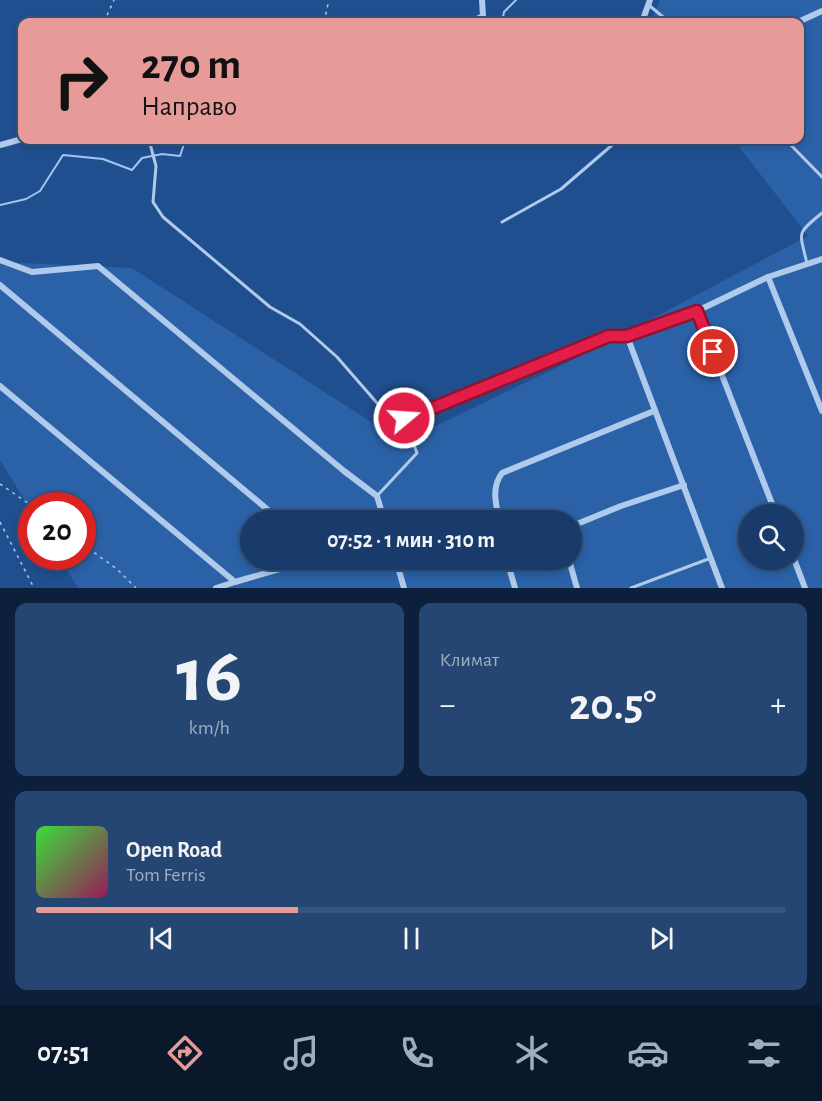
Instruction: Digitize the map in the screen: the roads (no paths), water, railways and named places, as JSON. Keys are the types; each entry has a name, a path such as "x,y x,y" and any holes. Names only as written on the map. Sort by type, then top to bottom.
{"street":[{"path":"479,18 483,16 482,0"},
{"path":"643,18 649,2"},
{"path":"804,19 822,11"},
{"path":"0,145 18,140"},
{"path":"0,260 32,272 98,266 376,496 381,510"},
{"path":"722,588 627,336 697,311 768,277 822,260"},
{"path":"768,277 822,411"},
{"path":"0,285 268,510"},
{"path":"697,311 772,504"},
{"path":"0,386 235,582"},
{"path":"498,510 495,493 496,482 502,473 654,411"},
{"path":"582,522 684,485"},
{"path":"216,588 276,570"},
{"path":"399,570 404,588"},
{"path":"510,570 515,588"},
{"path":"572,570 577,588"},
{"path":"798,570 805,588"}],"lane":[{"path":"649,2 665,18"},
{"path":"151,144 156,166 153,202 163,217 270,307 300,324 337,357 384,411 401,418 418,414 609,336 627,336"},
{"path":"502,222 561,189 613,144"},
{"path":"790,144 822,177"},
{"path":"807,264 800,234 803,228 822,213"},
{"path":"376,496 417,453 404,418"},
{"path":"631,588 711,558"}],"waterway":[{"path":"503,18 504,12 516,0"},
{"path":"0,205 26,199 40,191 63,155 103,159 132,170 142,158 162,154 180,156 184,144"}]}
